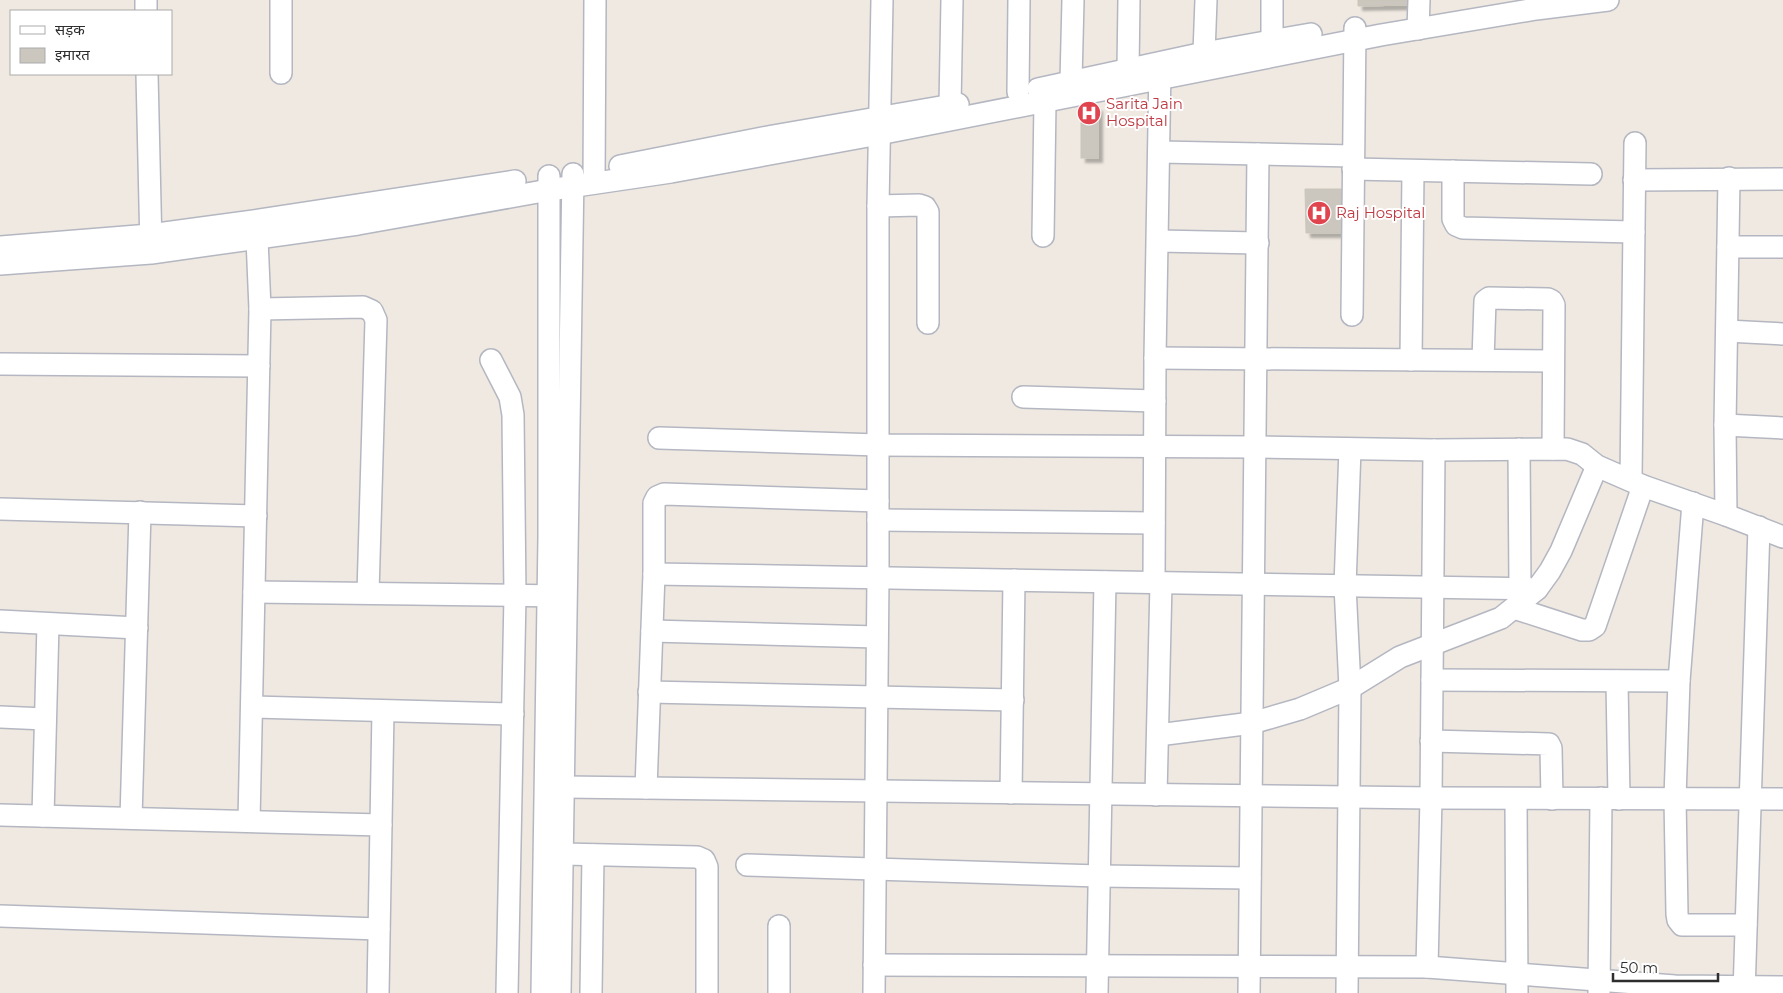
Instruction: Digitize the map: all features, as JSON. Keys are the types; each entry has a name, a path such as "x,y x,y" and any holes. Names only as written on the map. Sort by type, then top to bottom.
{"street":[{"path":"281,0 281,74"},
{"path":"542,993 558,596 595,0"},
{"path":"874,993 878,578 878,206 882,0"},
{"path":"950,105 952,0"},
{"path":"1018,92 1019,0"},
{"path":"1071,81 1072,0"},
{"path":"1128,69 1129,0"},
{"path":"1204,53 1206,0"},
{"path":"1272,0 1272,41"},
{"path":"879,126 1045,102 1160,71 1355,33 1419,14 1507,0"},
{"path":"1419,14 1608,0"},
{"path":"0,264 150,244 260,220 583,179 672,172 879,126 950,105 1128,69 1160,71 1204,53 1272,41 1355,33"},
{"path":"1352,315 1355,33"},
{"path":"1156,795 1158,735 1157,583 1154,523 1160,71"},
{"path":"147,75 150,244"},
{"path":"1043,236 1045,102"},
{"path":"1514,608 1582,630 1589,630 1595,626 1637,482 1634,232 1635,143"},
{"path":"1160,152 1258,154 1413,171 1591,174"},
{"path":"1249,993 1258,154"},
{"path":"1411,360 1413,171"},
{"path":"1453,171 1454,219 1456,225 1463,228 1634,232"},
{"path":"1726,515 1725,425 1729,178"},
{"path":"1634,180 1783,179"},
{"path":"0,247 150,244 257,239 358,224 549,183"},
{"path":"549,183 564,787 560,993"},
{"path":"878,206 919,205 925,207 928,212 928,323"},
{"path":"249,822 260,309 257,239"},
{"path":"1158,241 1258,243"},
{"path":"1728,247 1783,247"},
{"path":"1483,360 1485,301 1489,298 1548,299 1552,301 1554,305 1553,449"},
{"path":"260,309 363,307 372,311 376,320 368,593"},
{"path":"1727,332 1783,334"},
{"path":"1155,358 1553,361"},
{"path":"491,360 510,398 513,415 515,596 508,993"},
{"path":"0,364 259,366"},
{"path":"1023,397 1155,400"},
{"path":"1725,425 1783,428"},
{"path":"658,438 878,446 1255,447 1434,450 1567,449 1582,454 1596,466 1783,537"},
{"path":"1347,993 1350,688 1345,586 1350,449"},
{"path":"1427,967 1432,741 1434,450"},
{"path":"1519,450 1528,588"},
{"path":"1158,735 1252,723 1300,709 1350,688 1400,657 1501,618 1514,608 1528,588 1550,571 1561,551 1596,466"},
{"path":"646,788 654,574 654,503 657,497 664,494 878,510 1154,523"},
{"path":"1694,503 1679,681 1675,798 1678,920 1682,924 1690,926 1746,926"},
{"path":"0,509 256,516"},
{"path":"131,818 140,512"},
{"path":"1744,990 1758,527"},
{"path":"654,574 1528,588"},
{"path":"1011,793 1014,580"},
{"path":"1097,993 1105,582"},
{"path":"254,592 558,596"},
{"path":"0,622 137,628"},
{"path":"43,816 48,624"},
{"path":"652,631 877,637"},
{"path":"1432,680 1679,681"},
{"path":"1599,987 1617,681"},
{"path":"650,692 1013,700"},
{"path":"252,707 513,714"},
{"path":"378,993 383,710"},
{"path":"0,717 46,719"},
{"path":"1432,741 1549,744 1552,748 1552,799"},
{"path":"564,787 1516,799 1783,799"},
{"path":"1516,799 1517,983"},
{"path":"0,814 381,825"},
{"path":"563,854 697,857 704,860 707,867 707,993"},
{"path":"591,993 593,855"},
{"path":"747,865 1099,876 1250,878"},
{"path":"0,916 379,929"},
{"path":"779,926 779,993"},
{"path":"874,965 1427,967 1517,983 1675,989 1744,990 1783,987"}],"building":[{"path":"1358,0 1411,0 1411,5 1358,6"},
{"path":"1081,107 1098,107 1098,158 1081,158"},
{"path":"1305,189 1343,189 1344,233 1306,233"}],"place":[{"name":"Sarita Jain Hospital","path":"1089,113"},
{"name":"Raj Hospital","path":"1319,213"}]}
